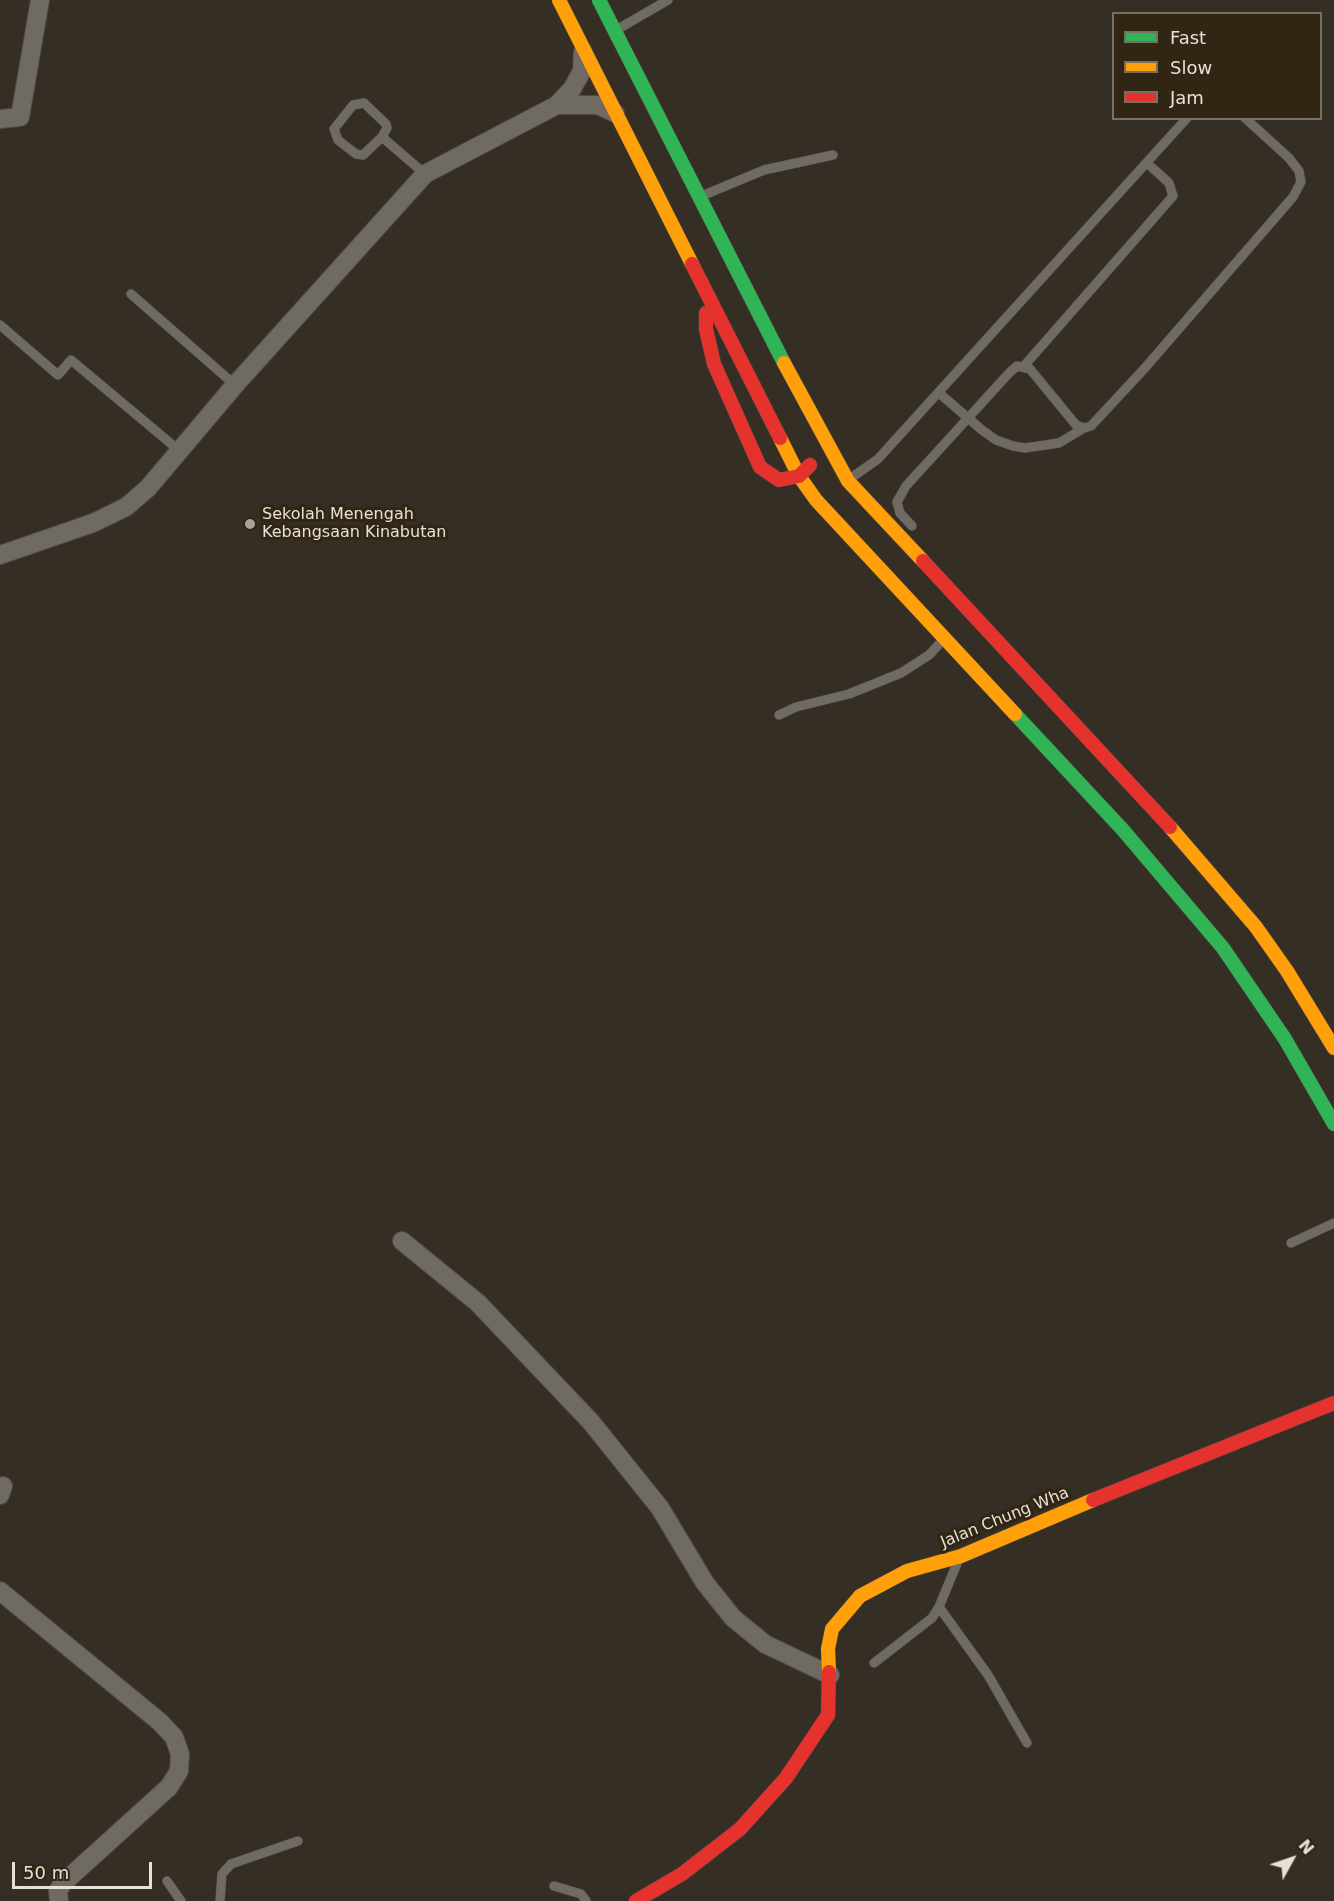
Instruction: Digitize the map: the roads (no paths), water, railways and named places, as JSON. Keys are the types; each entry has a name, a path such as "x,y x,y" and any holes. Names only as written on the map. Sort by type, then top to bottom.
{"main road":[{"path":"559,0 799,476 816,500 944,640 1123,830 1223,948 1286,1040 1334,1124"},
{"path":"599,0 739,277 831,454 848,481 1149,803 1248,918 1287,971 1334,1048"},
{"path":"706,295 706,329 714,364 760,467 779,480 799,476 808,469 814,459 812,447 738,300 736,287 739,277"},
{"path":"816,500 848,481"},
{"name":"Jalan Chung Wha","path":"636,1901 682,1874 740,1829 786,1779 828,1715 830,1675 828,1649 832,1629 860,1596 907,1571 961,1556 1148,1477 1334,1403"}],"street":[{"path":"0,119 20,117 40,0"},
{"path":"0,555 93,523 126,507 148,488 236,385 425,174 557,105 572,89 582,71 583,47"},
{"path":"557,105 598,105 615,113"},
{"path":"402,1240 477,1303 591,1422 660,1508 705,1583 733,1618 765,1644 830,1675"},
{"path":"0,1591 160,1722 174,1737 180,1754 179,1770 169,1787 62,1884 58,1891 59,1901"}],"lane":[{"path":"615,31 668,0"},
{"path":"364,103 386,124 387,128 382,136 363,155 356,154 338,140 334,129 353,105 364,103"},
{"path":"848,481 878,459 1185,120"},
{"path":"939,393 966,418 996,440 1025,448 1059,443 1097,422 1293,197 1301,183 1299,171 1289,158 1247,120"},
{"path":"382,136 425,174"},
{"path":"699,197 765,170 833,155"},
{"path":"1024,366 1173,196 1169,183 1148,163"},
{"path":"131,294 236,385"},
{"path":"0,326 58,375 71,360 181,452"},
{"path":"918,533 900,513 897,502 906,486 966,418 1017,366 1030,369 1076,425 1084,428"},
{"path":"955,578 956,599"},
{"path":"779,715 796,707 849,694 901,673 929,655 944,640"},
{"path":"1291,1243 1334,1223"},
{"path":"874,1663 932,1618 939,1608 940,1598 961,1556"},
{"path":"939,1608 988,1675 1027,1743"},
{"path":"220,1901 222,1874 231,1864 298,1841"},
{"path":"167,1881 181,1901"},
{"path":"554,1886 581,1893 586,1901"}],"place":[{"name":"Sekolah Menengah Kebangsaan Kinabutan","path":"250,524"}]}
